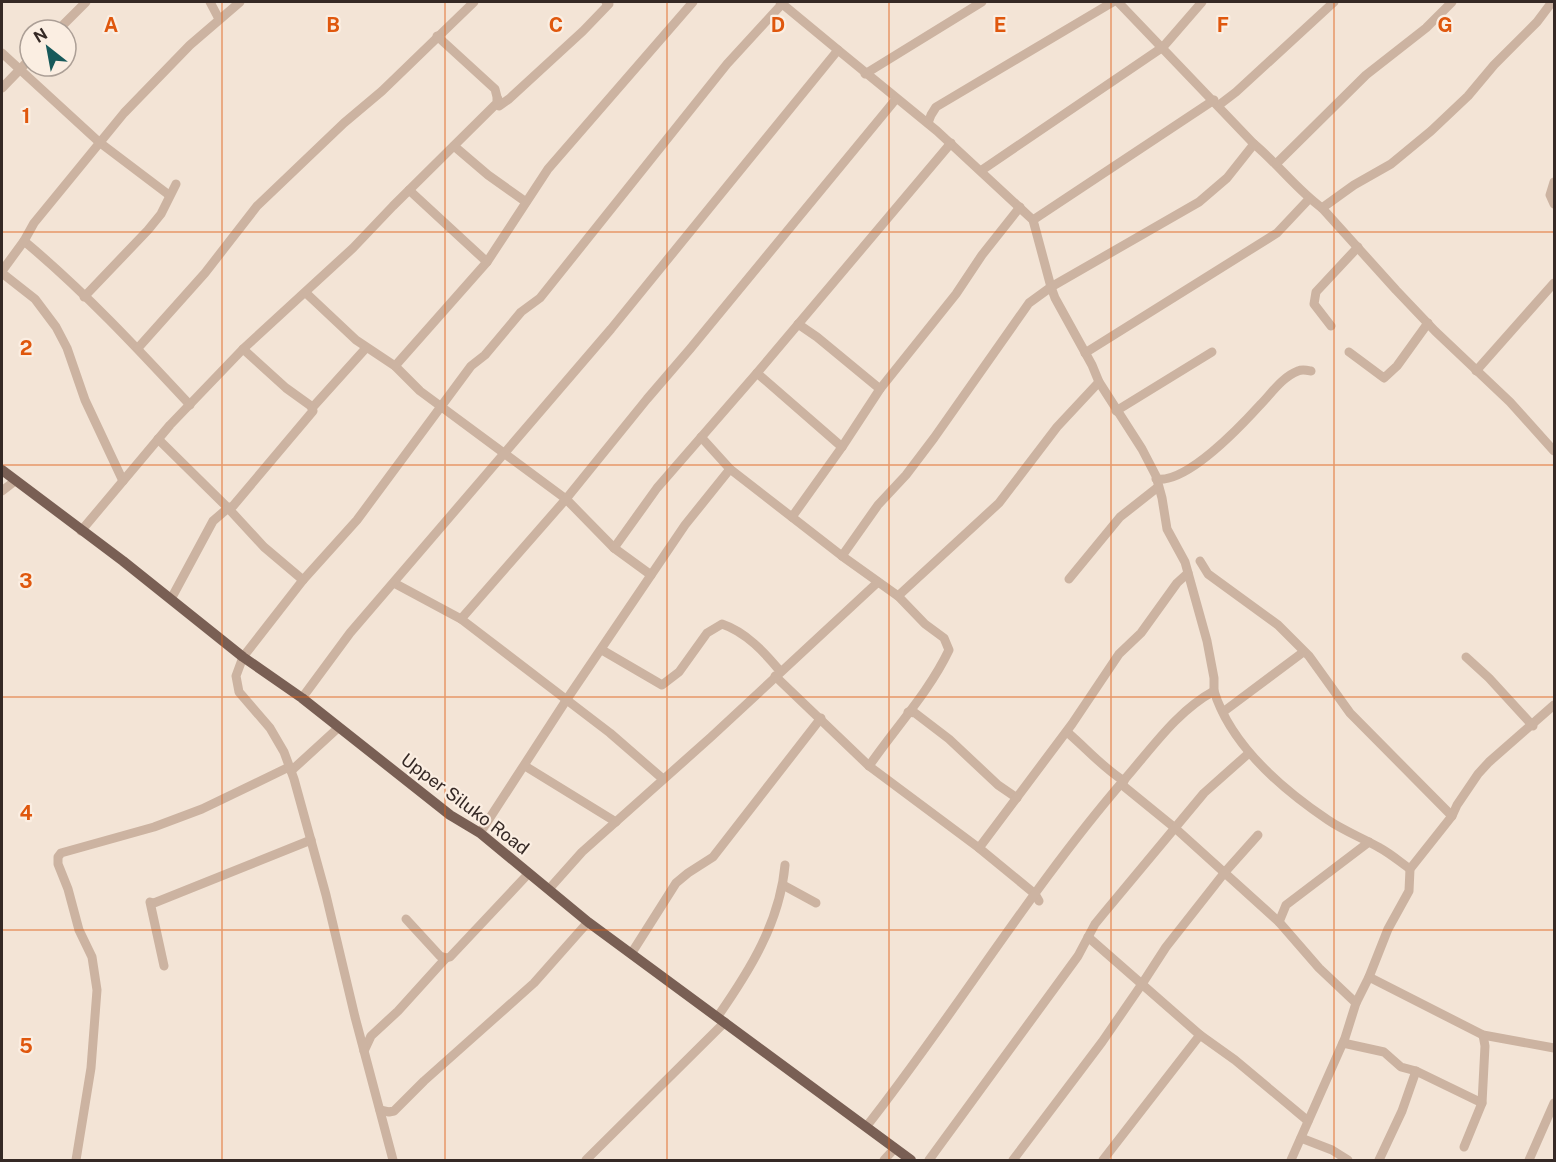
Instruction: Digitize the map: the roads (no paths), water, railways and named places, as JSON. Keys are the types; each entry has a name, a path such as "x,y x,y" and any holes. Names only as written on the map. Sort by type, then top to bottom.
{"main road":[{"name":"Upper Siluko Road","path":"6,477 123,561 243,657 302,699 450,814 480,833 588,922 911,1161"}],"street":[{"path":"70,18 86,2"},
{"path":"210,2 219,19"},
{"path":"123,482 85,400 67,348 56,327 35,299 2,272 34,223 124,113 190,45 240,2"},
{"path":"138,348 205,273 257,206 344,123 382,91 474,2"},
{"path":"437,36 495,89 500,106 583,31 609,4 606,2"},
{"path":"395,366 487,262 555,160 693,2"},
{"path":"865,74 982,2"},
{"path":"928,123 936,107 1113,2"},
{"path":"1118,2 1254,144 1277,163 1309,199 1322,208 1428,323 1510,402 1554,451"},
{"path":"982,170 1163,47 1202,2"},
{"path":"1033,220 1245,84 1334,2"},
{"path":"1277,163 1366,75 1426,28 1452,2"},
{"path":"1322,208 1354,185 1391,164 1431,131 1468,96 1494,65 1537,22 1552,2"},
{"path":"393,1161 311,840 290,769 284,752 270,728 239,692 236,676 243,657 303,580 357,520 471,366 485,355 521,312 540,298 727,64 781,3 865,74 928,123 982,170 1033,220 1051,287 1067,321 1116,411 1142,448 1157,483 1167,528 1179,549 1188,573 1207,641 1214,678 1214,691 1231,727 1249,753 1301,801 1329,822 1380,848 1410,869"},
{"path":"302,699 351,633 611,329 838,50"},
{"path":"2,53 18,68"},
{"path":"2,87 18,72"},
{"path":"29,78 99,142 169,195"},
{"path":"81,531 158,439 243,349 354,248 409,190 497,104 497,97"},
{"path":"461,619 566,500 896,99"},
{"path":"614,548 657,488 951,143"},
{"path":"842,556 878,505 906,475 934,438 1025,308 1051,287 1199,202 1227,178 1254,144"},
{"path":"454,146 488,175 526,202"},
{"path":"1554,182 1550,195 1554,204"},
{"path":"84,297 148,230 161,214 176,184"},
{"path":"409,190 487,262"},
{"path":"1085,353 1277,233 1309,199"},
{"path":"792,517 880,389 956,294 982,255 1020,207"},
{"path":"24,241 53,265 138,348 190,405"},
{"path":"1331,326 1314,304 1316,292 1358,247"},
{"path":"1476,371 1554,282"},
{"path":"306,294 366,348 395,366 420,391 566,500 614,548 651,575"},
{"path":"1349,352 1384,378 1397,366 1428,323"},
{"path":"798,324 880,389"},
{"path":"171,599 213,521 233,506 290,440 313,411 312,408 366,348"},
{"path":"243,349 312,408"},
{"path":"1116,411 1212,352"},
{"path":"1069,579 1120,517 1157,483 1187,471 1227,439 1286,378 1300,369 1311,370"},
{"path":"757,373 842,447"},
{"path":"898,596 999,503 1056,427 1099,382"},
{"path":"701,437 730,469 842,556 898,596 925,624 944,638 950,650 923,695 869,766"},
{"path":"158,439 264,547 303,580"},
{"path":"480,833 651,575 697,509 730,469"},
{"path":"2,491 6,477"},
{"path":"1200,561 1208,574 1278,625 1302,648 1350,713 1452,816"},
{"path":"979,848 1067,732 1119,654 1141,633 1188,573"},
{"path":"549,889 582,852 878,582"},
{"path":"394,583 461,619 610,733 663,780"},
{"path":"602,650 662,685 679,672 707,633 722,624 733,628 765,653 778,674 869,766 979,848 1037,897"},
{"path":"1223,712 1302,653"},
{"path":"1466,657 1489,678 1533,726"},
{"path":"866,1126 1122,783 1165,731 1199,700 1214,691"},
{"path":"1291,1161 1388,929 1409,891 1410,869 1452,816 1478,774 1554,705"},
{"path":"908,712 915,714 949,740 998,785 1017,798"},
{"path":"631,954 676,883 713,857 820,718"},
{"path":"76,1161 91,1068 97,990 92,957 79,930 68,889 58,864 58,857 61,853 154,827 290,769 338,728"},
{"path":"1067,732 1279,922 1319,968 1356,1003"},
{"path":"929,1161 1078,956 1104,913 1204,793 1249,753"},
{"path":"525,766 616,822"},
{"path":"1013,1161 1142,984 1166,947 1224,873 1258,835"},
{"path":"164,966 150,902 154,903 311,840"},
{"path":"1279,922 1286,905 1369,842"},
{"path":"586,1161 722,1019 763,944 786,887 785,866"},
{"path":"364,1051 371,1036 398,1011 529,873"},
{"path":"406,919 440,956 446,958"},
{"path":"380,1110 394,1111 424,1081 528,990 588,922"},
{"path":"1089,937 1200,1035 1235,1060 1308,1121"},
{"path":"1369,976 1484,1035 1554,1048"},
{"path":"1103,1161 1200,1035"},
{"path":"1464,1148 1482,1103 1484,1035"},
{"path":"1342,1043 1384,1052 1401,1067 1416,1071 1482,1103"},
{"path":"1379,1161 1402,1111 1416,1071"},
{"path":"1529,1161 1551,1123 1554,1103"},
{"path":"1301,1138 1332,1150 1348,1161"},
{"path":"884,1161 895,1148"}]}
